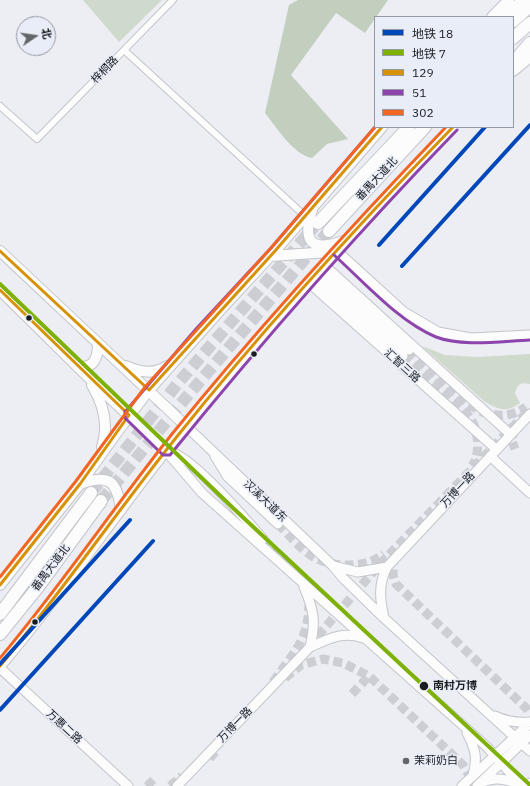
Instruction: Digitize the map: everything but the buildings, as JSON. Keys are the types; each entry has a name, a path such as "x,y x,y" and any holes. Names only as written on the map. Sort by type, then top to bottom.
{"highway":[{"path":"505,16 525,0"},
{"path":"514,20 530,6"},
{"path":"514,37 530,23"},
{"path":"514,62 530,43"},
{"name":"番禺大道北","path":"318,223 408,128"},
{"name":"番禺大道北","path":"329,232 424,128"},
{"name":"番禺大道北","path":"0,614 91,493"},
{"name":"番禺大道北","path":"0,634 38,587 101,501"}],"main road":[{"path":"493,16 508,0"},
{"path":"514,70 530,57"},
{"path":"0,586 80,484 129,415 149,390 271,256 381,128"},
{"path":"0,667 31,630 186,426 316,274 398,183 452,128"},
{"path":"313,206 308,232 309,237 314,244 323,247 348,239"},
{"name":"汉溪大道东","path":"0,250 186,426"},
{"path":"271,256 337,251"},
{"path":"0,290 80,367 96,391 106,420 106,435 99,458"},
{"path":"80,367 87,368 92,365 98,354 98,343"},
{"path":"120,364 149,372 156,372 174,362"},
{"path":"87,376 166,451"},
{"path":"80,484 94,479 104,479 113,483 119,494 121,510"}],"street":[{"name":"梓桐路","path":"0,106 37,139 173,0"},
{"path":"124,50 305,216"},
{"path":"337,251 404,312 438,332 471,338 530,335"},
{"path":"316,274 406,353"},
{"name":"汇智三路","path":"316,274 510,434"},
{"name":"汇智三路","path":"316,274 493,453 530,493"},
{"name":"万博一路","path":"387,567 530,414"},
{"name":"汉溪大道东","path":"186,426 333,566 343,578 384,618 530,751"},
{"path":"166,451 176,452 183,457 224,497 263,539"},
{"path":"166,451 202,493 368,639 464,726 500,763 526,785"},
{"path":"213,451 227,476 278,524"},
{"path":"333,566 358,572 387,567"},
{"path":"384,618 380,600 380,585 382,576 387,567"},
{"path":"303,583 313,607 314,630 310,647"},
{"path":"310,647 334,637 351,634 368,639"},
{"name":"万博一路","path":"177,786 310,647"},
{"name":"万惠二路","path":"0,667 128,786"},
{"path":"487,712 509,722 530,722"},
{"path":"478,785 500,763 530,722"},
{"path":"464,726 475,751 476,759 473,775"},
{"path":"462,786 494,756 518,740 530,735"},
{"path":"478,785 489,779 497,778 526,785"}],"green space":[{"path":"83,0 162,0 119,42"},
{"path":"298,0 388,0 377,16 374,16 374,20 365,33 336,13 291,75 348,139 327,144 312,158 305,156 292,146 265,113 289,5"},
{"path":"422,346 445,355 477,357 530,354 530,384 520,384 517,388 515,393 520,403 507,409 499,408 485,402"}],"tunnel":[{"path":"91,493 178,383 314,227"},
{"path":"101,501 189,394 329,231"},
{"path":"409,350 446,385 468,403 485,413 506,415 526,407"},
{"path":"403,356 440,387 467,413 474,426 478,444 475,461 472,466"},
{"path":"309,646 381,563 530,409"},
{"path":"513,429 512,441 515,449"},
{"path":"278,524 305,551 315,558 332,564 360,564 377,559 384,554"},
{"path":"263,539 290,566"},
{"path":"393,556 393,575 396,584 526,708 530,714"},
{"path":"273,682 298,647 306,629 309,605"},
{"path":"285,678 301,665 323,659 343,663 369,676 463,765 475,786"},
{"path":"352,694 369,676"},
{"path":"211,754 216,758"},
{"path":"170,786 182,776"},
{"path":"147,780 153,786"}],"metro line":[{"name":"18","path":"402,266 530,125"},
{"name":"18","path":"379,245 484,128"},
{"name":"7","path":"0,284 233,508 530,785"},
{"name":"18","path":"0,664 130,520"},
{"name":"18","path":"0,710 153,541"}],"transit line":[{"name":"51","path":"374,128 271,248 196,329 125,412 125,418 163,455 170,455 239,372 346,249 457,130"},
{"name":"302","path":"0,577 76,481 145,387 271,248 374,128"},
{"name":"129","path":"0,251 149,390 275,251 381,128"},
{"name":"302","path":"0,658 44,603 150,462 205,394 306,278 445,128"},
{"name":"129","path":"0,666 45,610 153,467 208,398 345,241 452,128"},
{"name":"51","path":"334,255 395,311 409,322 436,337 446,340 470,343 530,340"},
{"name":"129","path":"0,290 129,415 80,484 0,585"}],"place":[{"name":"南村万博","path":"424,686"},
{"name":"茉莉奶白","path":"406,761"}]}
